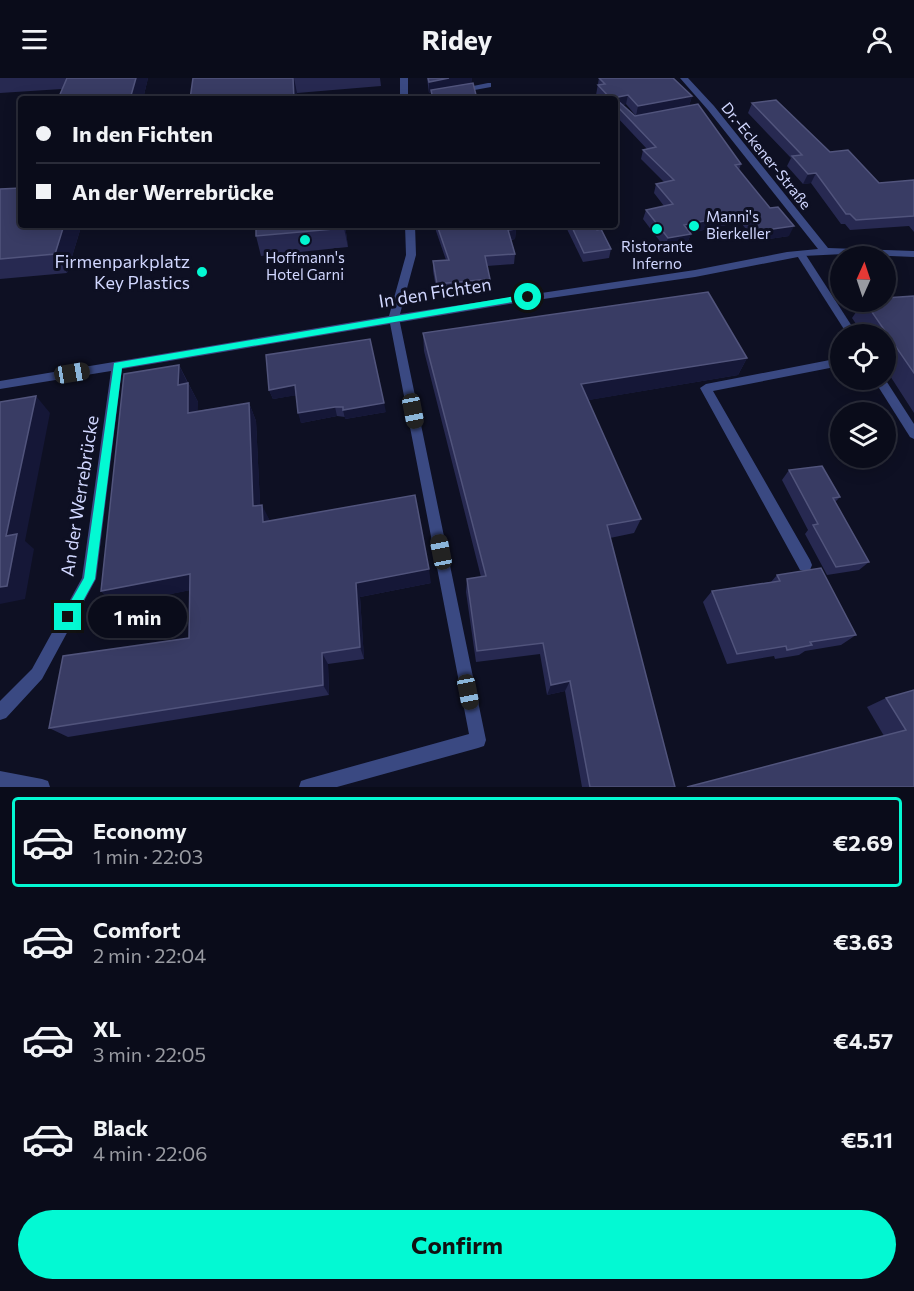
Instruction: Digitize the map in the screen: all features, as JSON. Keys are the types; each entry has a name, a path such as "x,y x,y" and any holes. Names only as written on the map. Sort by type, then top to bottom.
{"street":[{"path":"404,78 404,96"},
{"name":"Dr.-Eckener-Straße","path":"684,78 710,106 826,252"},
{"path":"429,96 489,85"},
{"path":"699,109 710,106"},
{"path":"307,787 478,740 394,318 411,255 410,228"},
{"name":"In den Fichten","path":"0,385 282,339 394,318 594,286 682,276 801,254 826,252 914,254"},
{"path":"801,254 846,324"},
{"path":"805,565 706,388 830,364"},
{"name":"An der Werrebrücke","path":"0,712 37,674 89,579 117,366"},
{"path":"886,390 914,434"},
{"path":"0,778 42,787"}],"building":[{"path":"67,78 136,78 131,96 59,96"},
{"path":"193,78 293,78 294,96 190,96"},
{"path":"428,78 449,78 429,82"},
{"path":"599,78 673,78 692,96 638,106 628,95 608,96 598,85 605,84"},
{"path":"473,83 476,96 432,96 431,90"},
{"path":"776,100 830,152 848,150 879,183 914,180 914,216 856,220 850,214 846,214 816,173 808,174 792,156 802,155 752,103"},
{"path":"618,101 635,116 698,104 741,164 735,165 770,208 778,207 794,226 759,231 746,215 739,214 684,225 691,234 668,238 646,210 673,204 656,184 674,180 643,150 656,147 618,107"},
{"path":"18,188 18,228 63,228 55,254 0,259 0,189"},
{"path":"256,228 344,228 256,236"},
{"path":"438,228 516,229 508,230 515,254 485,256 490,279 437,284 433,261 449,260"},
{"path":"572,228 601,229 611,249 584,253"},
{"path":"708,292 747,358 581,384 641,519 607,525 675,787 590,787 570,681 551,685 543,643 477,651 467,579 486,576 423,333"},
{"path":"914,296 914,373 896,347 896,324 880,324 872,312 896,312 896,297"},
{"path":"370,339 384,403 343,410 343,407 335,407 298,413 295,385 269,390 266,355"},
{"path":"179,365 178,385 188,383 188,413 249,403 253,506 262,505 263,522 415,495 429,569 356,583 360,647 322,653 323,685 49,728 63,656 189,638 190,574 101,591 124,374"},
{"path":"36,396 6,536 17,534 7,586 0,587 0,402"},
{"path":"822,466 840,497 833,498 869,562 836,567 813,525 818,524 789,470"},
{"path":"821,568 856,635 810,642 812,645 787,650 786,646 737,654 712,591 780,581 777,575"},
{"path":"914,690 914,787 687,787 906,730 886,698"}],"place":[{"name":"Manni's Bierkeller","path":"694,226"},
{"name":"Ristorante Inferno","path":"657,229"},
{"name":"Hoffmann's Hotel Garni","path":"305,240"},
{"name":"Firmenparkplatz Key Plastics","path":"202,272"}],"route":[{"path":"68,617 89,579 117,366 528,297"}]}
